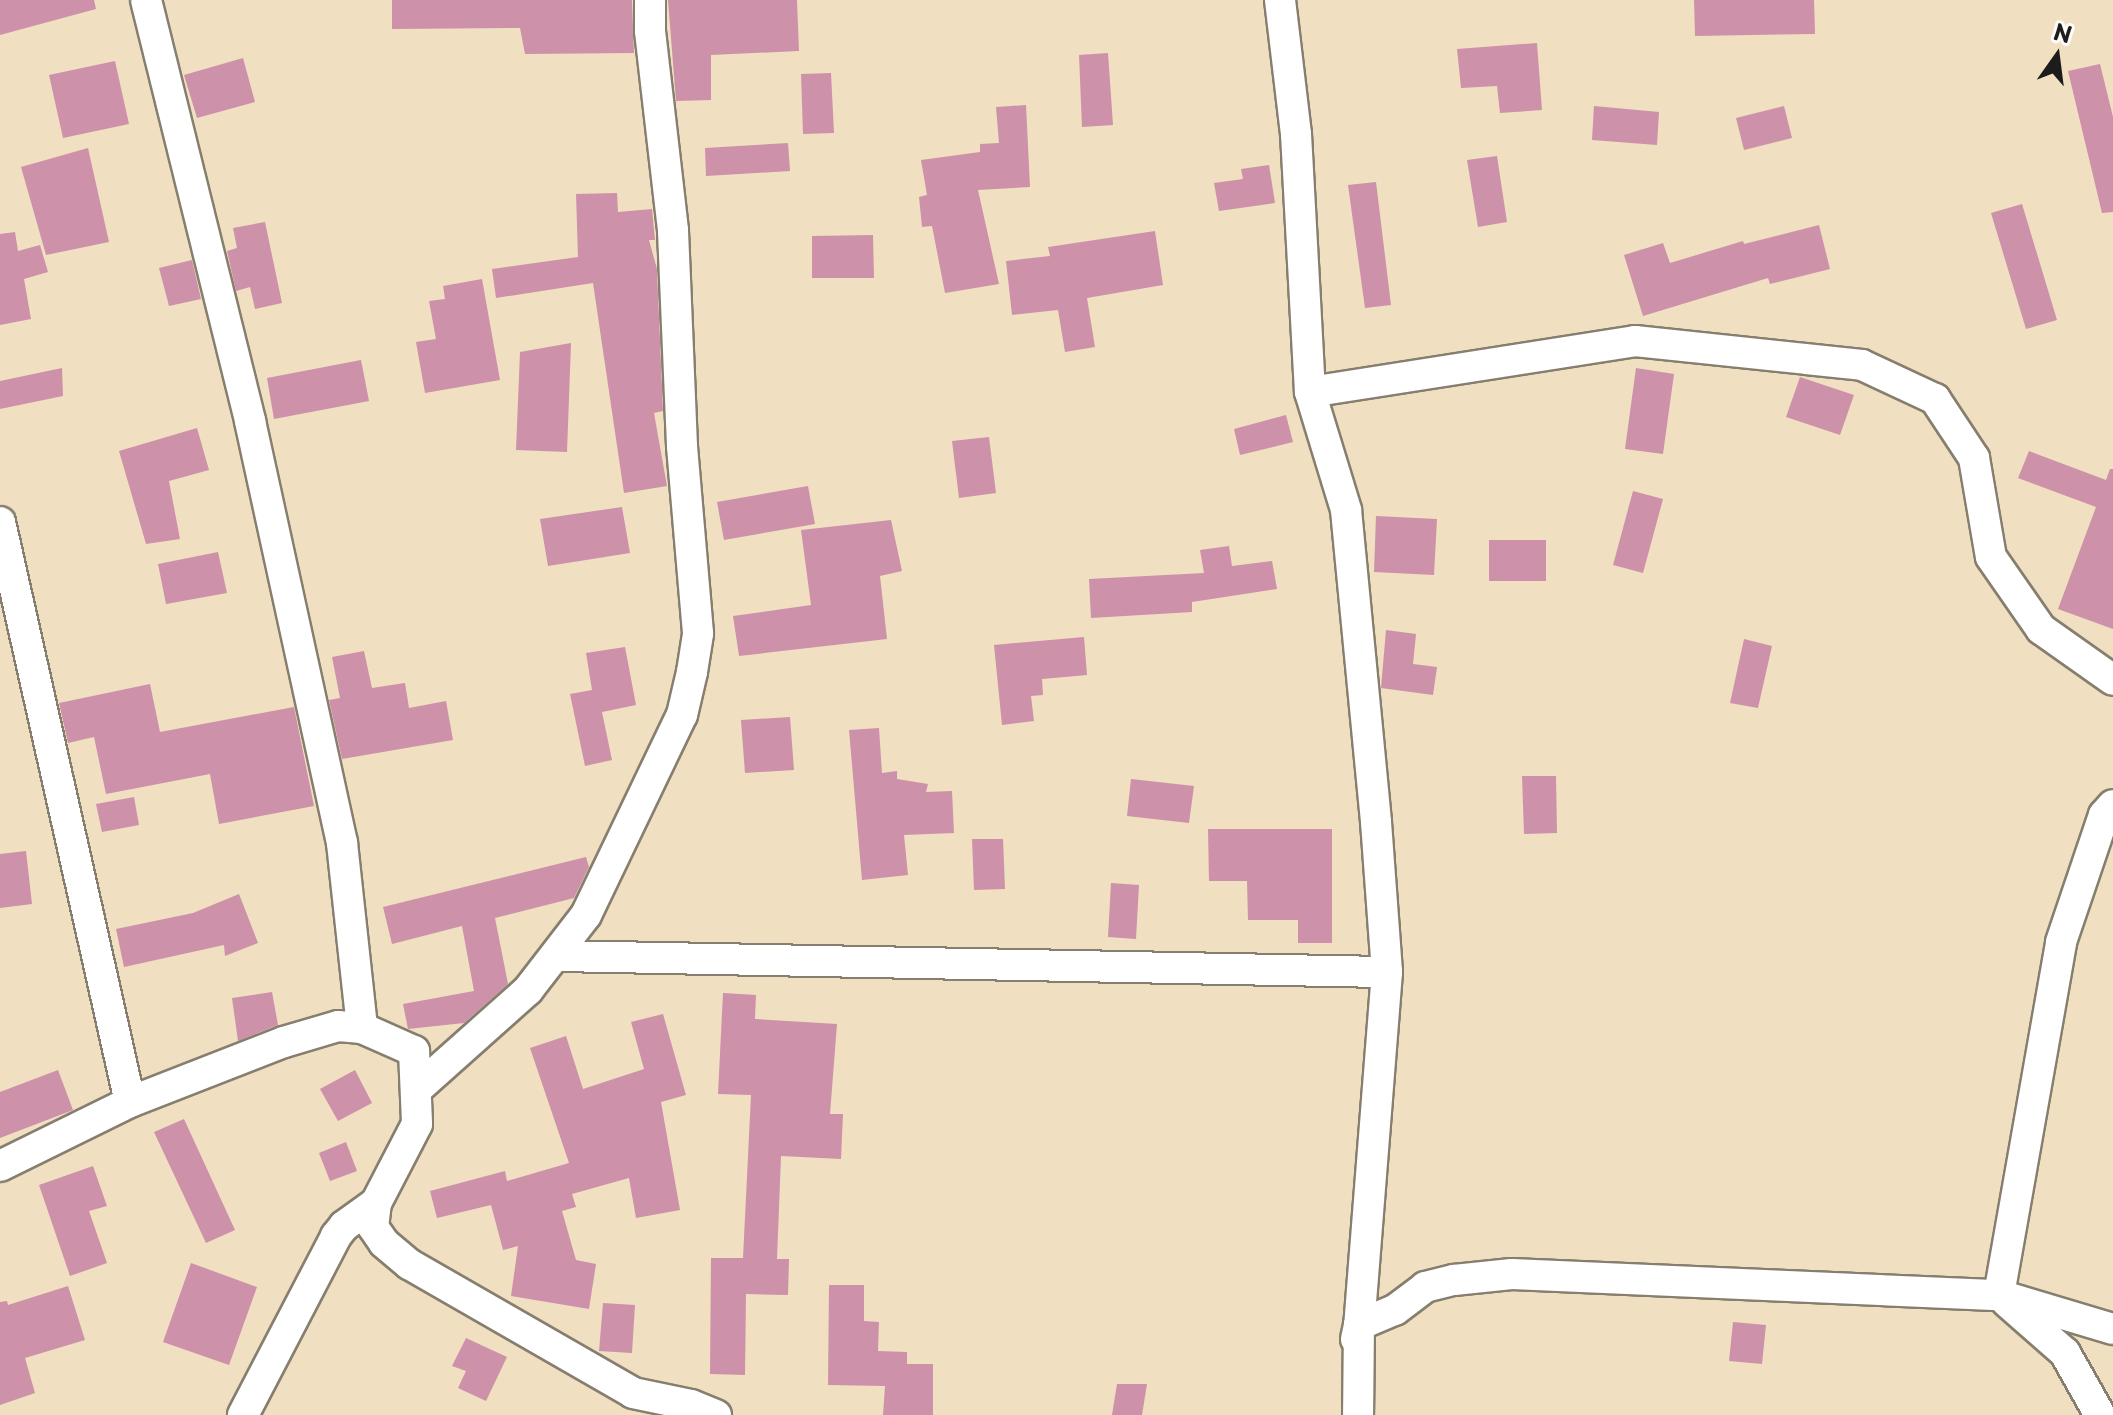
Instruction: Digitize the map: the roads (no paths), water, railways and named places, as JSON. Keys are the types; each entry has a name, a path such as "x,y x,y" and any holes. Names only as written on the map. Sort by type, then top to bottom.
{"street":[{"path":"146,0 250,421 342,843 362,1028"},
{"path":"417,1089 528,990 558,956 586,915 610,869 682,715 698,633 682,446 673,230 650,31 650,0"},
{"path":"1280,0 1296,134 1310,392 1346,510 1387,972 1359,1325 1358,1415"},
{"path":"1310,392 1635,341 1862,365 1935,399 1974,458 1991,557 2041,629 2113,680"},
{"path":"0,522 5,570 130,1102"},
{"path":"1999,1295 2061,942 2104,815 2113,805"},
{"path":"558,956 1387,972"},
{"path":"0,1166 130,1102 284,1042 338,1026 362,1028 414,1051 417,1124 376,1203 373,1227 384,1243 409,1264 632,1404 691,1405 716,1415"},
{"path":"243,1415 336,1236 344,1226 376,1203"},
{"path":"1359,1325 1395,1310 1425,1287 1454,1280 1512,1274 1999,1295 2113,1329"},
{"path":"1999,1295 2065,1353 2100,1415"},
{"path":"1339,1415 1359,1325"}]}
